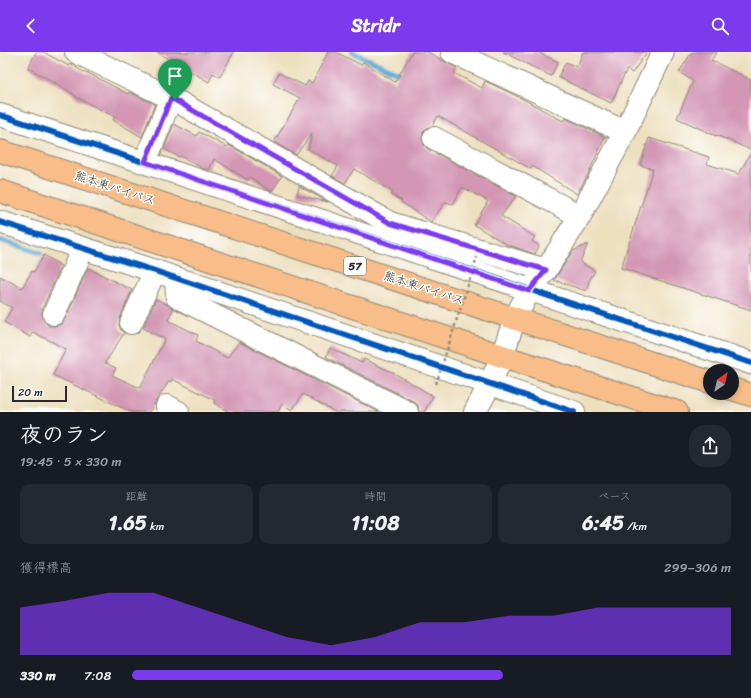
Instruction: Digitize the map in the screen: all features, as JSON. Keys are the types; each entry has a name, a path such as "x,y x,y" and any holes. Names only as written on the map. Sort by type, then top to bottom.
{"highway":[{"name":"熊本東バイパス","path":"0,150 703,380"},
{"path":"0,191 677,412"},
{"path":"739,391 751,395"}],"street":[{"path":"76,52 171,98 390,223 546,270"},
{"path":"452,52 626,132"},
{"path":"475,412 490,384 502,356 515,318 529,291 546,270 580,216 626,132 663,52"},
{"path":"145,162 171,98"},
{"path":"0,115 529,291 751,363"},
{"path":"434,138 580,216"},
{"path":"0,222 155,271 574,412"},
{"path":"54,314 83,248"},
{"path":"131,323 155,271"},
{"path":"176,279 177,297 407,412"}],"path":[{"path":"436,384 477,257"}],"building":[{"path":"36,52 43,52 69,66 70,64 128,94 129,92 155,104 142,137 113,120 115,117 76,97 61,86 28,68"},
{"path":"157,52 234,52 220,77 213,73 209,82"},
{"path":"328,52 336,52 361,65 363,62 395,82 412,52 428,52 457,68 454,73 482,88 485,81 523,99 563,121 565,118 605,137 577,194 532,166 531,169 438,116 432,126 423,132 422,139 424,145 428,149 516,196 501,216 535,237 532,241 539,246 535,254 508,245 474,225 488,201 462,187 453,204 445,202 431,222 391,195 393,192 354,169 345,183 332,176 338,166 308,149 312,133 296,155 274,142 300,98 273,84 279,73 305,86 308,81 312,83"},
{"path":"503,52 538,52 558,62 551,76"},
{"path":"583,52 647,52 632,73 627,69 611,103 558,77 566,62 577,67"},
{"path":"692,52 717,52 711,60 751,80 751,150 677,118 693,81 679,72"},
{"path":"174,124 197,136 199,132 227,147 229,145 282,176 272,191 250,177 248,180 214,159 209,170 202,168 180,156 179,157 164,149"},
{"path":"649,138 709,157 707,164 739,174 751,152 751,310 621,268 653,169 640,165"},
{"path":"299,186 328,202 297,195"},
{"path":"588,244 580,262 595,271 589,281 586,291 554,280 573,251"},
{"path":"44,255 61,266 42,309 44,321 49,326 61,324 65,319 88,268 132,290 120,318 119,325 124,333 105,363 116,368 112,375 140,388 165,339 143,328 156,299 173,309 168,320 198,335 196,341 227,358 239,342 379,412 335,412 303,394 292,410 282,404 278,412 229,412 214,403 215,400 172,379 171,382 169,381 149,412 131,412 53,375 66,349 33,332 30,337 4,322 12,308 0,301 0,276 22,288"},
{"path":"330,348 362,363 364,359 394,373 433,396 424,412 419,412 418,405 413,401 326,357"}],"waterway":[{"path":"352,52 407,77"},
{"path":"0,240 40,253"}],"cycle path":[{"path":"0,115 751,363"},
{"path":"0,222 155,271 574,412"}],"route":[{"path":"171,98 175,100 390,223 546,270 529,291 145,162 171,98"}]}
